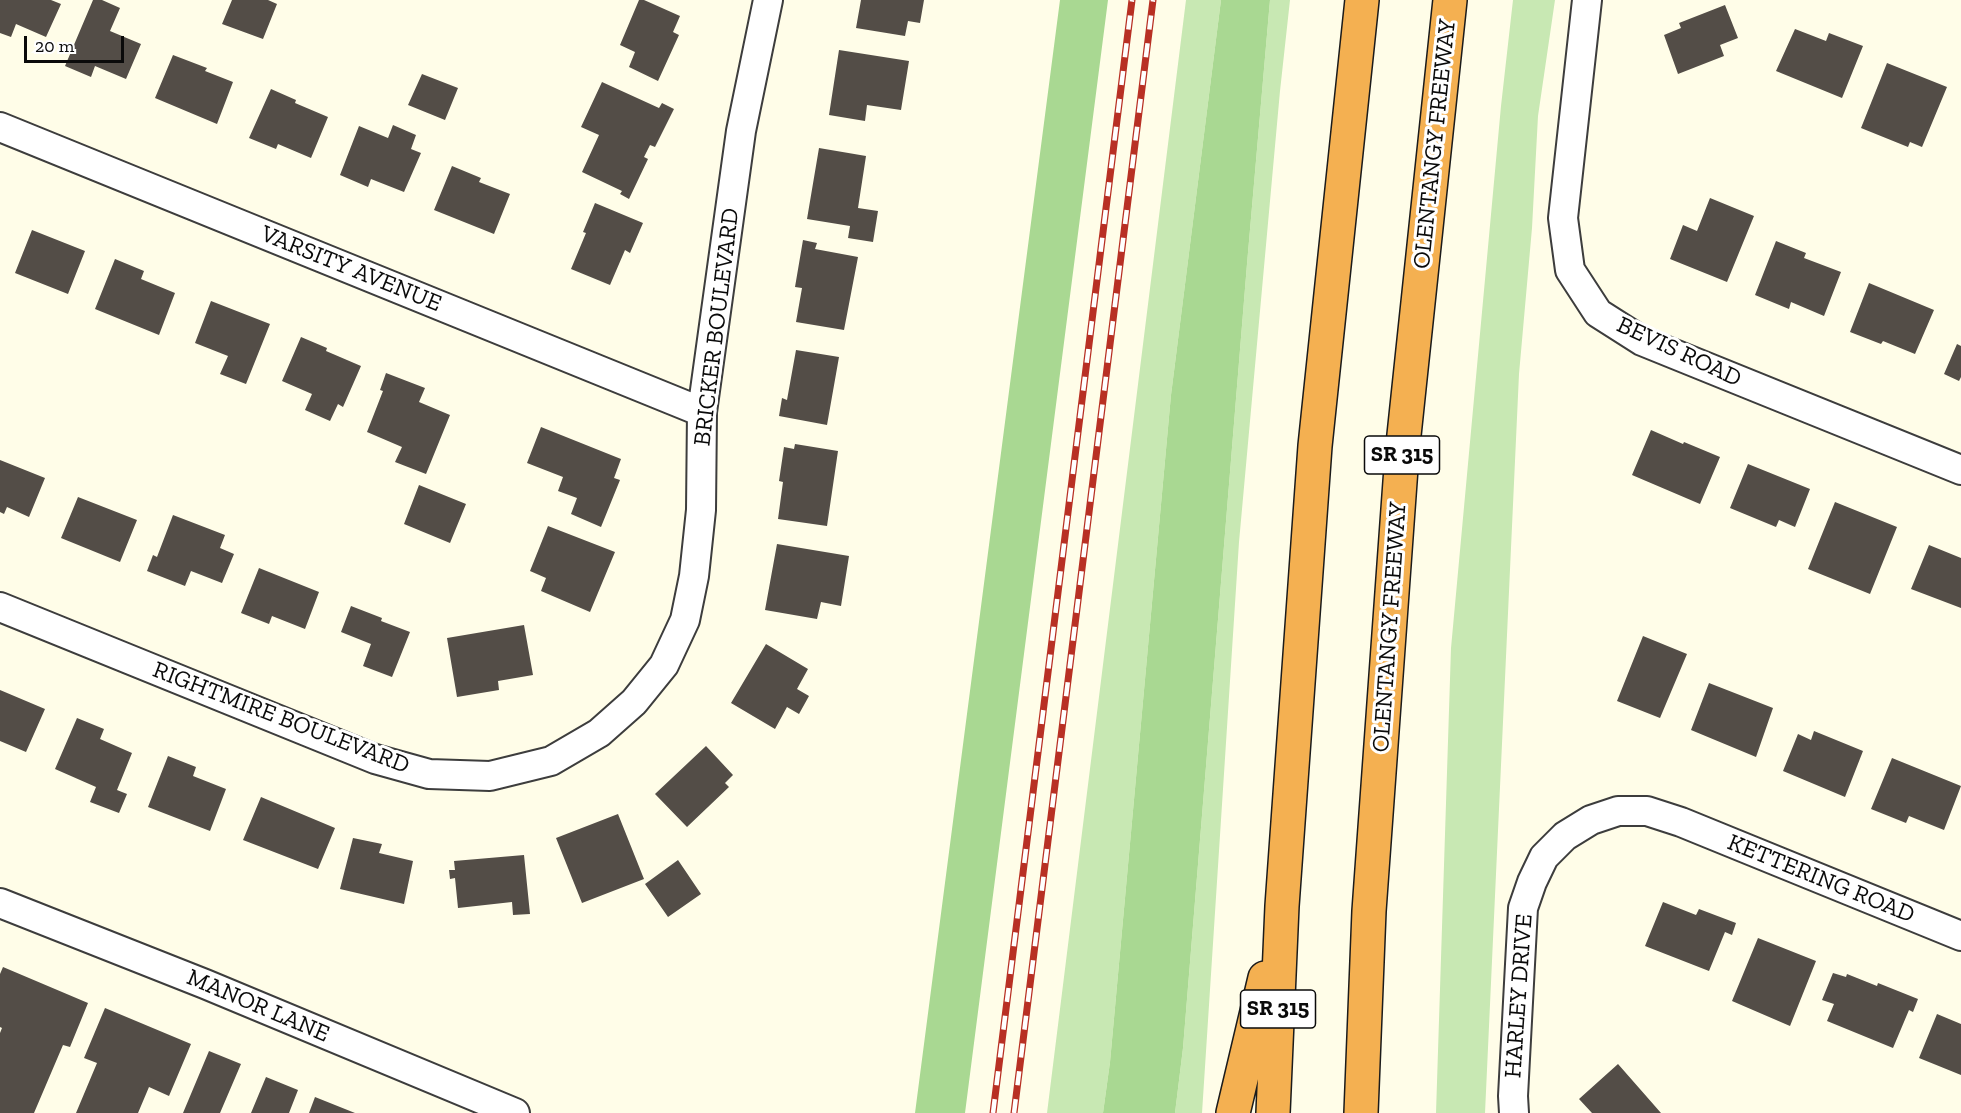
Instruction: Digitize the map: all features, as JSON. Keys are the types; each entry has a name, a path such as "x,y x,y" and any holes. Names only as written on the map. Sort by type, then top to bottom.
{"highway":[{"name":"SR 315","path":"1273,1113 1282,906 1315,446 1362,0"},
{"name":"OLENTANGY FREEWAY","path":"1361,1113 1369,911 1402,454 1450,0"},
{"path":"1233,1113 1282,906"},
{"path":"1369,911 1381,1113"}],"street":[{"name":"BRICKER BOULEVARD","path":"599,733 634,702 664,665 685,620 694,576 701,510 702,412 741,131 768,0"},
{"name":"BEVIS ROAD","path":"1587,0 1563,218 1570,270 1598,313 1642,341 1961,470"},
{"name":"VARSITY AVENUE","path":"0,127 702,412"},
{"name":"RIGHTMIRE BOULEVARD","path":"0,607 375,759 429,774 490,776 551,761 599,733"},
{"name":"HARLEY DRIVE","path":"1514,1113 1512,1096 1523,908 1544,857 1565,836 1591,820 1618,811 1647,812 1681,822"},
{"name":"KETTERING ROAD","path":"1681,822 1961,936"},
{"name":"MANOR LANE","path":"0,903 205,984 514,1113"}],"green space":[{"path":"1060,0 1108,0 965,1113 915,1113"},
{"path":"1186,0 1221,0 1171,395 1110,1062 1103,1113 1047,1113"},
{"path":"1221,0 1270,0 1183,1048 1175,1113 1103,1113 1110,1062 1171,395"},
{"path":"1270,0 1290,0 1239,542 1202,1113 1175,1113 1183,1048"},
{"path":"1513,0 1555,0 1538,116 1532,228 1519,374 1485,1113 1436,1113 1451,648 1501,106"}],"building":[{"path":"0,0 51,0 61,4 46,37 16,24 11,37 0,33"},
{"path":"93,0 102,0 120,8 110,31 141,44 126,79 95,66 91,77 65,66"},
{"path":"232,0 268,0 277,4 263,39 222,24"},
{"path":"639,0 644,0 680,16 673,32 679,35 658,81 629,67 635,52 620,45"},
{"path":"861,0 924,0 920,23 908,21 905,36 856,28"},
{"path":"1725,5 1738,38 1720,45 1724,56 1678,74 1664,35 1681,28 1679,23"},
{"path":"1795,29 1826,41 1829,33 1863,46 1842,98 1776,71"},
{"path":"839,50 909,61 901,110 867,105 865,121 829,115"},
{"path":"173,55 207,68 205,71 233,82 217,124 155,98"},
{"path":"1887,63 1947,87 1922,147 1910,142 1908,147 1861,128"},
{"path":"422,74 458,88 445,120 408,105"},
{"path":"602,82 659,108 662,103 674,109 655,147 650,145 644,157 648,159 629,199 620,194 622,191 582,172 599,135 581,127"},
{"path":"271,89 296,100 295,103 328,117 311,158 278,144 276,149 249,138"},
{"path":"393,125 416,135 411,149 421,153 404,192 371,179 368,187 340,175 359,126 388,138"},
{"path":"819,148 866,156 858,208 878,211 873,242 848,238 850,226 807,219"},
{"path":"452,166 481,178 479,182 510,194 494,234 434,210"},
{"path":"1710,198 1754,216 1727,282 1670,259 1683,225 1697,231"},
{"path":"595,203 643,223 630,253 625,250 610,285 571,269"},
{"path":"32,230 85,251 68,294 15,273"},
{"path":"803,240 817,243 815,249 858,257 844,330 796,322 802,288 795,287"},
{"path":"1776,241 1806,253 1804,258 1841,272 1824,316 1791,302 1789,309 1755,295"},
{"path":"115,259 144,271 141,279 175,293 159,335 95,309"},
{"path":"1869,283 1934,310 1915,354 1883,341 1881,344 1850,332"},
{"path":"211,301 270,324 246,384 220,374 228,356 195,343"},
{"path":"301,337 361,366 343,407 338,404 330,421 305,410 312,394 282,381"},
{"path":"1957,344 1961,346 1959,381 1944,374"},
{"path":"796,350 839,357 827,425 779,416 782,398 787,400"},
{"path":"386,373 425,388 419,402 450,415 426,474 395,462 402,447 367,432 383,391 380,390"},
{"path":"541,427 621,459 614,478 620,480 601,527 571,514 577,498 558,491 563,477 527,463"},
{"path":"1651,430 1720,457 1700,504 1632,475"},
{"path":"795,444 838,451 827,526 778,519 783,482 779,481 784,447 794,449"},
{"path":"0,460 45,478 29,517 7,507 4,514 0,512"},
{"path":"1748,464 1810,489 1795,527 1779,520 1776,527 1730,508"},
{"path":"419,485 466,504 450,543 404,524"},
{"path":"78,497 137,520 120,562 61,538"},
{"path":"1835,502 1897,527 1870,594 1808,569"},
{"path":"173,515 225,535 220,548 234,554 222,583 191,571 185,586 147,571 153,555 157,557"},
{"path":"548,526 615,552 590,612 541,591 546,578 530,571"},
{"path":"777,544 849,556 841,606 821,602 817,619 765,610"},
{"path":"1929,545 1961,558 1961,608 1911,589"},
{"path":"259,568 319,592 305,629 272,616 269,624 241,613"},
{"path":"351,606 410,632 392,677 363,666 371,644 341,632"},
{"path":"524,625 533,675 498,681 499,690 457,697 447,638"},
{"path":"1643,636 1687,654 1660,718 1617,701"},
{"path":"766,644 808,669 797,689 809,696 799,714 787,707 775,729 731,703"},
{"path":"1709,683 1773,708 1756,757 1691,730"},
{"path":"0,690 45,709 26,752 0,741"},
{"path":"77,718 104,729 100,739 132,753 117,790 127,794 119,813 90,802 96,787 55,769"},
{"path":"1814,731 1863,751 1845,797 1783,771 1798,734 1811,740"},
{"path":"706,746 733,775 725,783 729,787 687,827 655,794"},
{"path":"168,756 196,767 193,776 226,789 210,831 148,807"},
{"path":"1892,758 1961,786 1944,830 1909,816 1906,823 1871,809"},
{"path":"261,797 335,828 318,869 243,840"},
{"path":"618,814 644,879 582,903 556,838"},
{"path":"353,838 382,844 379,853 413,861 404,904 340,889"},
{"path":"524,855 530,914 513,915 512,902 458,908 455,878 450,879 449,870 455,870 454,861"},
{"path":"678,860 701,894 668,917 645,884"},
{"path":"1663,902 1696,915 1699,909 1736,923 1732,935 1725,932 1709,971 1645,946"},
{"path":"1758,938 1816,961 1790,1026 1732,1001"},
{"path":"3,967 88,1003 70,1047 63,1045 34,1113 0,1113 0,1033 2,1028 0,1027 0,974"},
{"path":"1833,973 1846,977 1847,974 1877,986 1878,983 1918,999 1913,1012 1909,1010 1893,1048 1827,1021 1834,1004 1822,1000"},
{"path":"105,1008 191,1044 169,1096 149,1087 138,1113 76,1113 97,1063 84,1058"},
{"path":"1937,1014 1961,1024 1961,1075 1919,1058"},
{"path":"209,1051 241,1064 220,1113 183,1113"},
{"path":"1618,1064 1661,1113 1592,1113 1579,1099"},
{"path":"266,1077 298,1090 289,1113 251,1113"},
{"path":"315,1097 355,1113 309,1113"}],"railway":[{"path":"993,1113 1132,0"},
{"path":"1014,1113 1153,0"}]}
